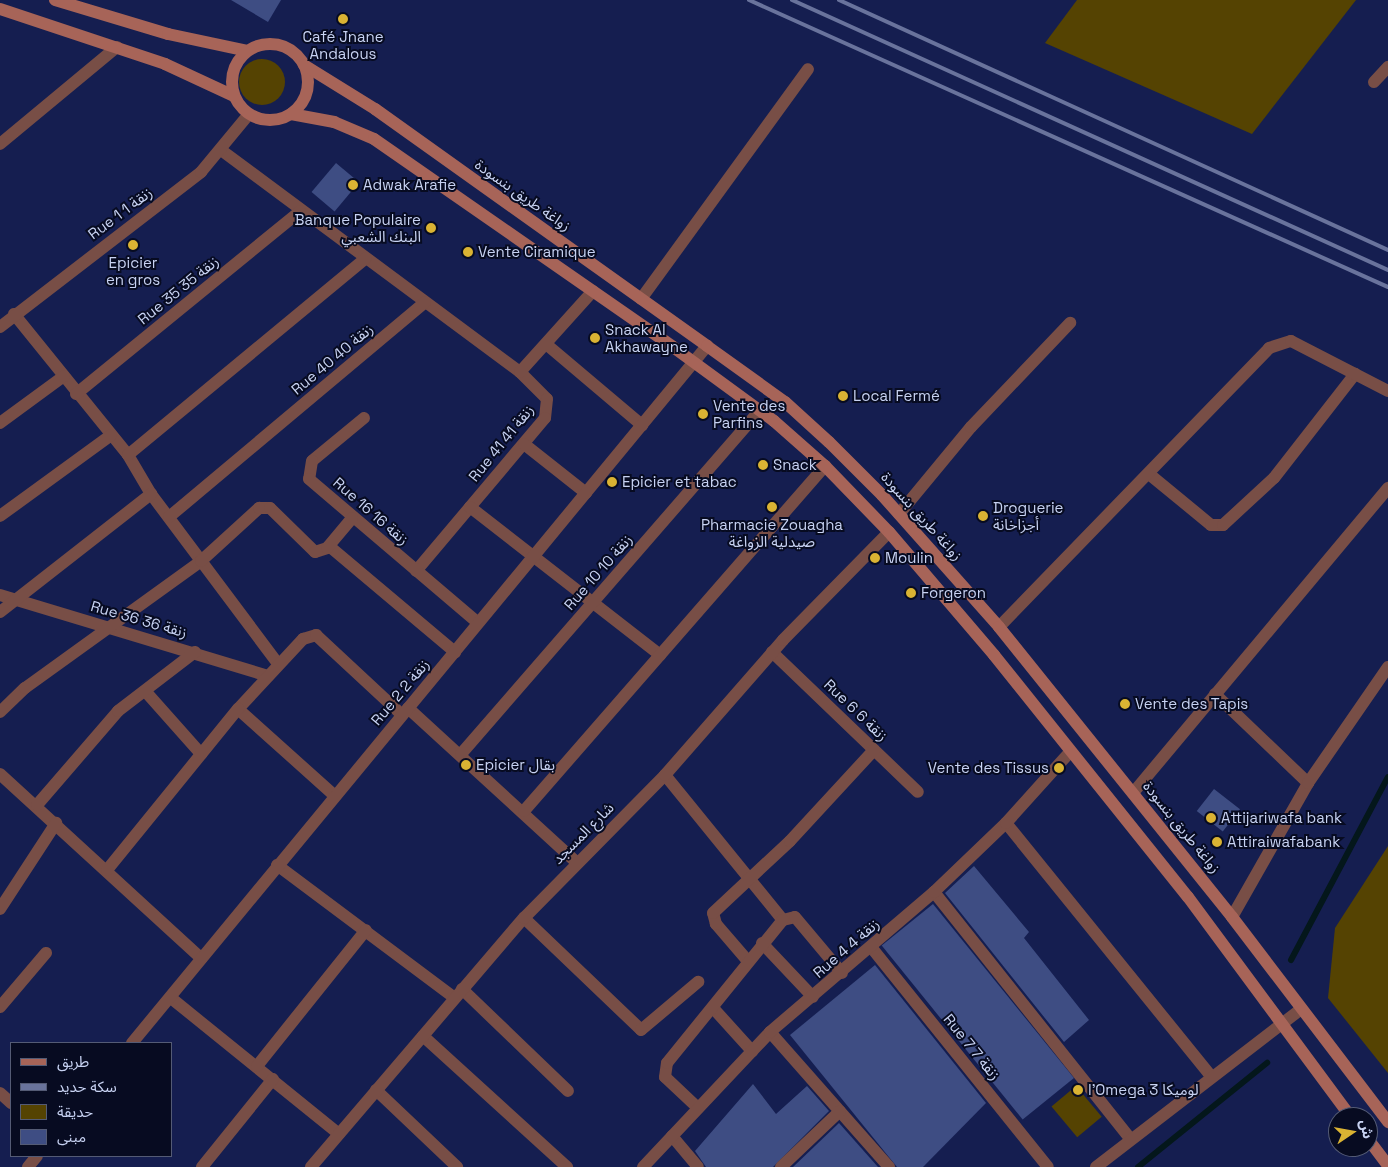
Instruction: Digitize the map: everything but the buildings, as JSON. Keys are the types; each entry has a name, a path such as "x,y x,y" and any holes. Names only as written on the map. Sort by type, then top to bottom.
{"main road":[{"path":"55,0 168,34 247,51"},
{"path":"0,9 117,47 234,96 248,114 267,121 291,114 334,122 374,140 694,362 759,411 825,466 889,532 994,655 1069,753 1188,897 1280,1025 1343,1107"},
{"path":"234,96 233,71 247,51 263,44 281,46 304,65 307,92 291,114"},
{"name":"زواغة طريق بنسودة","path":"304,65 375,109 785,402 899,514 999,628 1134,793 1232,917 1388,1122"},
{"path":"1378,1152 1388,1166"}],"street":[{"path":"0,144 117,47"},
{"path":"1374,82 1388,67"},
{"path":"641,299 808,69"},
{"name":"Rue 1 زنقة 1","path":"0,326 201,172 221,150 248,114"},
{"path":"221,150 300,211 520,372 593,291"},
{"name":"Rue 35 زنقة 35","path":"76,394 300,211"},
{"path":"128,455 365,259"},
{"name":"Rue 40 زنقة 40","path":"169,517 425,302"},
{"path":"14,314 64,376 76,394 128,455 151,494 278,664"},
{"path":"899,514 972,427 1070,323"},
{"path":"999,628 1268,348 1280,342 1292,341 1388,391"},
{"path":"546,344 642,424"},
{"name":"Rue 2 زنقة 2","path":"133,1042 707,346"},
{"name":"Rue 41 زنقة 41","path":"416,571 524,444 548,408 543,390 520,372"},
{"path":"1149,474 1212,525 1223,525 1274,478 1355,374"},
{"path":"0,423 64,376"},
{"name":"Rue 10 زنقة 10","path":"461,754 759,411"},
{"name":"Rue 16 زنقة 16","path":"364,418 312,461 308,472 352,518 478,623"},
{"path":"0,516 111,435"},
{"path":"524,444 586,493"},
{"path":"524,811 825,466"},
{"path":"1134,793 1388,488"},
{"path":"0,612 151,494"},
{"path":"0,712 25,688 113,628 201,561 264,506 308,549 316,552 329,546 352,518"},
{"path":"470,507 660,655"},
{"name":"شارع المسجد","path":"311,1167 524,918 576,862 666,775 772,652 889,532"},
{"path":"329,546 455,652"},
{"name":"Rue 36 زنقة 36","path":"0,595 194,652 268,676"},
{"path":"107,870 238,709 278,664 303,639 316,635 405,712 461,754 524,811 576,862"},
{"path":"37,804 93,736 194,652"},
{"name":"Rue 6 زنقة 6","path":"772,652 918,792"},
{"path":"1232,917 1308,783 1388,667"},
{"path":"146,692 201,754"},
{"path":"1215,694 1308,783"},
{"path":"238,709 335,796"},
{"path":"747,960 716,924 713,913 749,879 874,750"},
{"name":"Rue 4 زنقة 4","path":"644,1167 770,1032 842,973 934,892 1006,823 1069,753"},
{"path":"666,775 783,920"},
{"path":"1,778 37,804 201,958"},
{"path":"0,909 56,823"},
{"path":"1006,823 1210,1075"},
{"path":"277,865 366,930 459,994 568,1091"},
{"path":"934,892 1130,1138"},
{"path":"698,1108 671,1085 664,1070 714,1009 747,960 783,920 795,917 842,973"},
{"path":"524,918 641,1030 698,982"},
{"path":"257,1066 366,930"},
{"path":"762,943 813,997"},
{"name":"Rue 7 زنقة 7","path":"871,947 1048,1167"},
{"path":"0,1007 46,953"},
{"path":"170,998 257,1066 339,1134"},
{"path":"714,1009 752,1051"},
{"path":"1096,1167 1210,1075 1301,1009"},
{"path":"770,1032 889,1167"},
{"path":"422,1036 567,1167"},
{"path":"202,1167 273,1080"},
{"path":"376,1090 457,1167"},
{"path":"0,1093 10,1102"},
{"path":"781,1167 840,1111"},
{"path":"672,1136 698,1167"},
{"path":"28,1167 36,1157"}],"green space":[{"path":"1077,0 1356,0 1252,134 1045,43"},
{"path":"262,59 275,63 281,69 285,82 281,95 275,101 262,105 249,101 243,95 239,82 243,69 249,63"},
{"path":"1388,846 1388,1073 1328,998 1335,928"},
{"path":"1076,1086 1102,1117 1077,1137 1051,1107"}],"waterway":[{"path":"1291,960 1388,777"},
{"path":"1138,1167 1267,1063"}],"railway":[{"path":"749,0 1388,287"},
{"path":"792,0 1388,270"},
{"path":"839,0 1388,250"}],"place":[{"name":"Café Jnane Andalous","path":"343,19"},
{"name":"Adwak Arafie","path":"353,185"},
{"name":"Banque Populaire البنك الشعبي","path":"431,228"},
{"name":"Epicier en gros","path":"133,245"},
{"name":"Vente Ciramique","path":"468,252"},
{"name":"Snack Al Akhawayne","path":"595,338"},
{"name":"Local Fermé","path":"843,396"},
{"name":"Vente des Parfins","path":"703,414"},
{"name":"Snack","path":"763,465"},
{"name":"Epicier et tabac","path":"612,482"},
{"name":"Pharmacie Zouagha صيدلية الزواغة","path":"772,507"},
{"name":"Droguerie أجزاخانة","path":"983,516"},
{"name":"Moulin","path":"875,558"},
{"name":"Forgeron","path":"911,593"},
{"name":"Vente des Tapis","path":"1125,704"},
{"name":"Epicier بقال","path":"466,765"},
{"name":"Vente des Tissus","path":"1059,768"},
{"name":"Attijariwafa bank","path":"1211,818"},
{"name":"Attiraiwafabank","path":"1217,842"},
{"name":"l'Omega 3 لوميكا","path":"1078,1090"}]}
